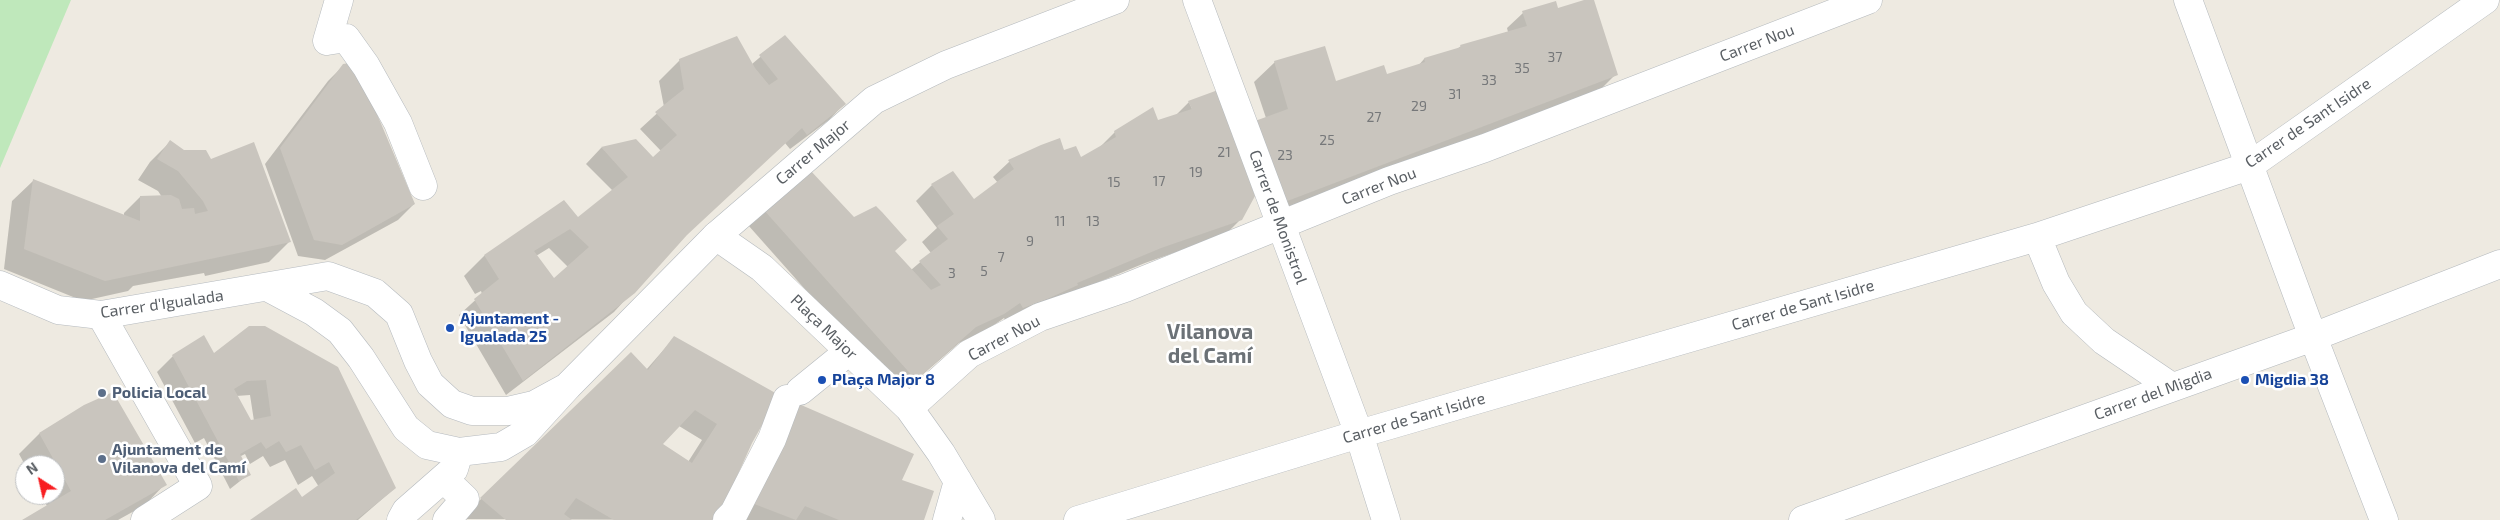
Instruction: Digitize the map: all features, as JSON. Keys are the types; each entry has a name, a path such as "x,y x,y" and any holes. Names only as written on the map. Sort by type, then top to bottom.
{"street":[{"path":"338,0 327,41 346,38 366,66 398,123 423,186"},
{"name":"Carrer Major","path":"567,386 716,236 874,100 946,65 1115,0"},
{"name":"Carrer de Monistrol","path":"1197,0 1359,434 1386,520"},
{"name":"Carrer Nou","path":"909,408 969,354 1040,317 1125,288 1389,181 1485,148 1868,0"},
{"path":"2188,0 2312,337 2384,520"},
{"name":"Carrer de Sant Isidre","path":"1078,520 1359,434 2037,237 2250,166 2485,0"},
{"name":"Plaça Major","path":"716,236 762,268 848,352 909,408 941,453 981,520"},
{"path":"2037,237 2056,283 2074,313 2104,341 2172,387"},
{"name":"Carrer del Migdia","path":"1803,520 2312,337 2500,264"},
{"name":"Carrer d'Igualada","path":"0,285 58,310 101,315 269,288 328,276 376,293 399,314 418,361 430,384 452,404 472,411 508,410 534,405 567,386"},
{"path":"269,288 314,312 340,331 361,358 406,428 427,445 459,452 501,447 525,433 567,386"},
{"path":"101,315 198,486 145,520"},
{"path":"727,520 734,512 793,395 848,352"},
{"path":"401,520 406,511 454,469 459,452"},
{"path":"444,479 464,499 447,520"},
{"path":"947,520 958,481"}],"green space":[{"path":"0,0 71,0 0,168"}],"building":[{"path":"1584,0 1594,0 1618,75 1282,203 1255,121 1288,109 1274,61 1325,46 1336,81 1384,65 1387,74 1425,62 1424,58 1461,47 1460,45 1527,26 1522,11 1556,1 1558,8"},
{"path":"785,35 846,104 807,135 802,128 687,235 635,293 523,381 474,299 499,279 484,255 564,200 578,217 628,177 601,147 636,139 653,157 677,135 655,112 684,89 679,59 737,36 755,68 769,85 778,79 759,55","holes":["570,229 589,247 554,278 534,251"]},
{"path":"355,62 415,204 342,245 314,240 280,148 343,64"},
{"path":"1218,90 1255,196 1242,220 1161,248 1023,308 1020,303 1004,314 976,327 916,380 763,209 810,170 854,217 876,206 907,240 895,251 931,290 941,285 919,261 948,239 937,226 954,214 931,184 953,171 974,199 1014,169 1008,160 1041,145 1060,138 1064,150 1076,146 1081,157 1116,137 1114,131 1153,107 1158,120 1192,109 1188,101"},
{"path":"170,140 184,150 206,150 211,159 254,142 291,242 105,281 24,249 33,179 140,221 140,196 171,195 179,199 182,209 194,208 195,214 208,211 203,201 178,171 157,159"},
{"path":"249,326 265,326 338,367 396,488 356,520 250,520 296,488 302,497 335,473 329,462 315,470 301,445 286,452 279,441 266,449 261,442 240,454 251,475 239,481 172,355 204,335 214,353","holes":["266,380 271,416 251,420 234,389 247,381"]},
{"path":"674,336 779,395 752,443 721,512 712,520 614,520 576,498 564,514 572,520 506,520 480,498 631,352 648,370","holes":["695,410 717,424 692,463 663,444"]},
{"name":"Ajuntament de Vilanova del Camí","path":"113,392 167,485 105,520 22,520 47,505 65,505 65,495 71,491 65,480 65,455 51,455 39,433 84,405"},
{"path":"792,401 914,454 902,480 934,491 924,520 839,520 805,506 796,520 744,500"}],"place":[{"name":"Ajuntament - Igualada 25","path":"450,328"},
{"name":"Plaça Major 8","path":"822,380"},
{"name":"Migdia 38","path":"2245,380"},
{"name":"Policia Local","path":"102,393"},
{"name":"Ajuntament de Vilanova del Camí","path":"102,459"}],"district":[{"name":"Vilanova del Camí","path":"1210,344"}]}
